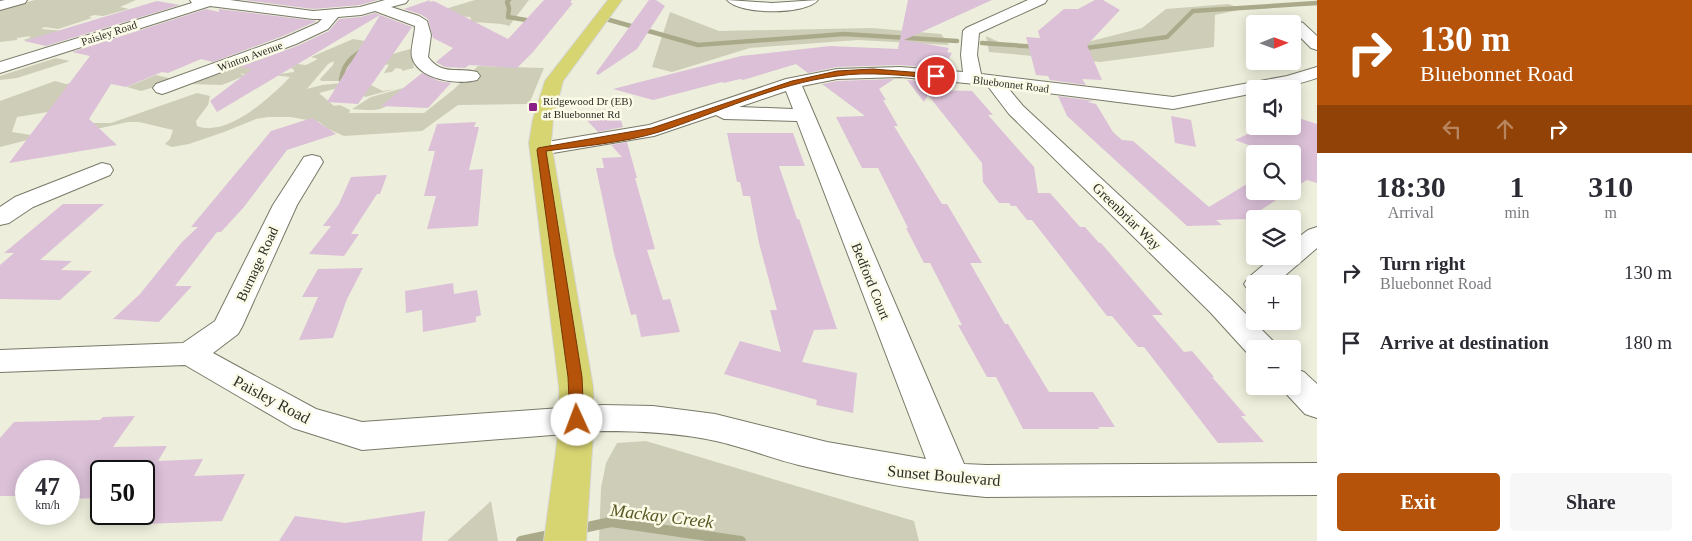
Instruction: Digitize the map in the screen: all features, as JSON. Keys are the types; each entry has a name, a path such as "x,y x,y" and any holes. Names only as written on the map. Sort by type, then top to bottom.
{"main road":[{"path":"565,541 577,420 575,377 540,143 543,120 554,81 615,0"}],"street":[{"path":"0,6 20,0"},
{"path":"202,1 313,15 376,7 401,0"},
{"path":"734,0 757,7 774,8 789,7 811,0"},
{"name":"Greenbriar Way","path":"1040,0 971,31 969,55 983,80 1220,305 1253,340"},
{"name":"Paisley Road","path":"0,68 202,1"},
{"path":"376,7 414,19 422,24 423,35 420,57 428,70 441,74 471,76"},
{"name":"Winton Avenue","path":"162,88 316,29 330,19 331,14"},
{"path":"1301,29 1317,45"},
{"name":"Bluebonnet Road","path":"541,150 646,132 792,83 837,74 873,71 983,80 1173,103 1292,81 1317,72"},
{"name":"Bedford Court","path":"792,83 952,479"},
{"name":"Bluebonnet Road","path":"706,113 805,115"},
{"name":"Burnage Road","path":"190,354 227,327 284,204 312,162"},
{"path":"0,218 24,202 102,170"},
{"path":"1301,248 1317,235"},
{"path":"1269,275 1281,265"},
{"path":"1220,305 1238,300 1246,293"},
{"path":"0,361 190,354"},
{"name":"Paisley Road","path":"190,354 305,419 362,436 577,420"},
{"path":"1301,389 1317,405"},
{"name":"Sunset Boulevard","path":"577,420 640,418 703,425 803,452 876,468 952,479 986,481 1317,480"}],"green space":[{"path":"35,0 136,0 120,7 129,9 103,16 94,15 89,17 92,18 58,29 45,27 41,29 65,31 31,42 23,40 31,36 0,42 0,9"},
{"path":"475,0 529,0 509,26 472,22 470,17 453,16 445,9"},
{"path":"1228,4 1243,9 1215,15 1214,47 1100,62 989,52 986,36 1009,47 1044,50 1080,44 1142,28 1166,9"},
{"path":"670,12 719,31 872,28 941,34 949,45 858,40 750,48 672,72 652,67"},
{"path":"353,39 371,42 346,69 349,81 321,81 320,79 333,65 334,61 328,64 307,89 343,83 349,85 319,93 334,106 340,105 350,110 349,113 424,113 453,90 478,66 544,68 529,104 458,105 422,131 344,136 328,129 319,122 290,117 268,117 256,119 189,144 172,147 165,144 170,139 173,130 139,122 128,122 101,128 47,135 0,147 0,101 55,81 66,84 73,83 60,110 17,117 12,132 31,135 86,123 111,123 197,93 210,96 208,105 196,121 197,126 209,128 222,126 248,114 272,95 290,77 273,75 294,72 291,68 297,64 306,65 318,59 311,57"},
{"path":"416,49 413,61 414,68 402,71 402,69 396,68 392,72 384,73 389,65 384,64 389,55"},
{"path":"253,57 272,61 246,75 240,73 244,76 222,85 189,84"},
{"path":"56,58 70,61 17,78 0,80 0,76"},
{"path":"156,75 177,80 141,91 127,87"},
{"path":"376,80 369,84 383,91 395,89 365,97 349,85"},
{"path":"407,87 383,108 372,110 352,109 371,97"},
{"path":"646,441 914,521 919,541 599,541 601,488 606,463 617,443"},
{"path":"491,501 498,541 447,541"}],"building":[{"path":"244,0 378,0 360,5 313,9"},
{"path":"430,0 429,2 434,1 508,39 544,0 572,0 570,3 573,3 533,52 517,68 469,65 465,68 445,67 436,62 453,48 433,38 428,19 420,14 404,9"},
{"path":"649,0 656,0 665,6 637,49 598,75 596,73"},
{"path":"908,0 992,0 904,40 949,48 947,52 952,53 943,69 900,65 837,67 808,73 796,64 743,80 722,82 653,100 613,89 741,56 830,46 898,49"},
{"path":"1095,0 1103,0 1120,10 1087,45 1102,80 1082,79 1086,85 1050,80 1048,76 1036,75 1026,37 1040,38 1038,31 1064,9 1078,9"},
{"path":"157,1 180,5 46,46 24,41"},
{"path":"206,9 219,12 219,9 317,21 213,62 201,59 168,73 162,72 126,87 111,84 89,119 117,145 9,163 90,56 72,52"},
{"path":"375,13 380,15 217,112 210,101 252,69 240,67 297,46 329,31 339,19 361,17"},
{"path":"380,15 412,27 358,104 327,102"},
{"path":"422,73 439,81 451,83 428,108 381,106"},
{"path":"894,79 879,89 898,126 894,126 942,204 947,204 982,263 970,263 1005,324 1008,324 1049,392 1093,392 1115,427 1098,427 1100,429 1023,429 996,377 987,377 958,325 962,325 930,263 924,263 878,168 862,168 836,117 865,116 822,84 837,81"},
{"path":"907,80 935,82 931,90 972,91 993,115 988,115 1034,167 1038,193 1050,193 1080,227 1085,227 1101,243 1163,315 1152,315 1184,352 1192,351 1246,416 1241,416 1264,442 1218,443 1144,347 1138,347 1112,316 1107,316 1032,220 1027,220 1016,206 1011,206 1009,203 999,203 983,182 982,163 928,95 924,102"},
{"path":"1058,96 1094,101 1087,102 1096,104 1113,132 1122,140 1133,141 1209,207 1246,184 1246,200 1276,200 1261,210 1246,210 1246,219 1216,220 1222,225 1187,226 1067,116"},
{"path":"617,107 623,127 598,132 581,114"},
{"path":"1171,116 1191,120 1196,147 1175,143"},
{"path":"312,118 336,134 287,150 244,207 221,232 217,232 175,286 192,286 159,322 113,319 140,294 182,242 198,227 191,227 271,131"},
{"path":"1301,119 1317,124 1317,183 1307,180 1301,184 1301,145 1249,145 1235,140 1246,135 1301,135"},
{"path":"476,122 474,127 479,127 469,170 483,169 478,226 427,229 436,196 424,196 435,151 428,151 437,124"},
{"path":"727,133 793,133 805,166 779,166 837,329 814,330 802,362 857,373 853,413 816,405 817,400 724,374 740,341 781,352 770,310 777,310 759,243 750,196 743,196 740,182 737,182"},
{"path":"627,142 655,249 647,250 663,300 670,299 680,332 641,337 636,314 631,315 614,253 596,168 604,168 602,158 622,157 611,145"},
{"path":"387,175 380,194 377,194 351,234 359,234 344,256 309,254 331,226 323,226 339,204 351,177"},
{"path":"63,204 104,204 40,260 72,261 61,270 92,271 60,300 0,299 0,265 14,253 4,253"},
{"path":"363,268 347,299 333,338 299,340 318,297 302,297 318,269"},
{"path":"453,283 454,294 477,290 481,315 476,317 476,322 423,332 422,310 406,313 405,291"},
{"path":"135,416 113,447 167,446 158,461 203,459 194,476 245,474 222,521 155,524 155,460 90,460 90,498 80,499 80,460 15,460 15,496 0,496 0,438 14,422 100,420 103,417"},
{"path":"425,511 422,541 279,541 295,516 345,523"}],"waterway":[{"path":"509,0 507,2 509,8 508,17 526,20"},
{"path":"1079,49 1167,37 1193,11 1317,3"},
{"path":"606,19 698,45 844,34 957,41"},
{"path":"982,43 1037,47"},
{"path":"341,80 343,70 348,62 363,50"},
{"name":"Mackay Creek","path":"578,529 611,522 741,541"},
{"name":"Mackay Creek","path":"521,541 554,534"}],"place":[{"name":"Ridgewood Dr (EB) at Bluebonnet Rd","path":"533,107"}],"route":[{"path":"577,420 575,377 541,150 621,138 654,130 792,83 837,74 873,71 936,76"}]}
